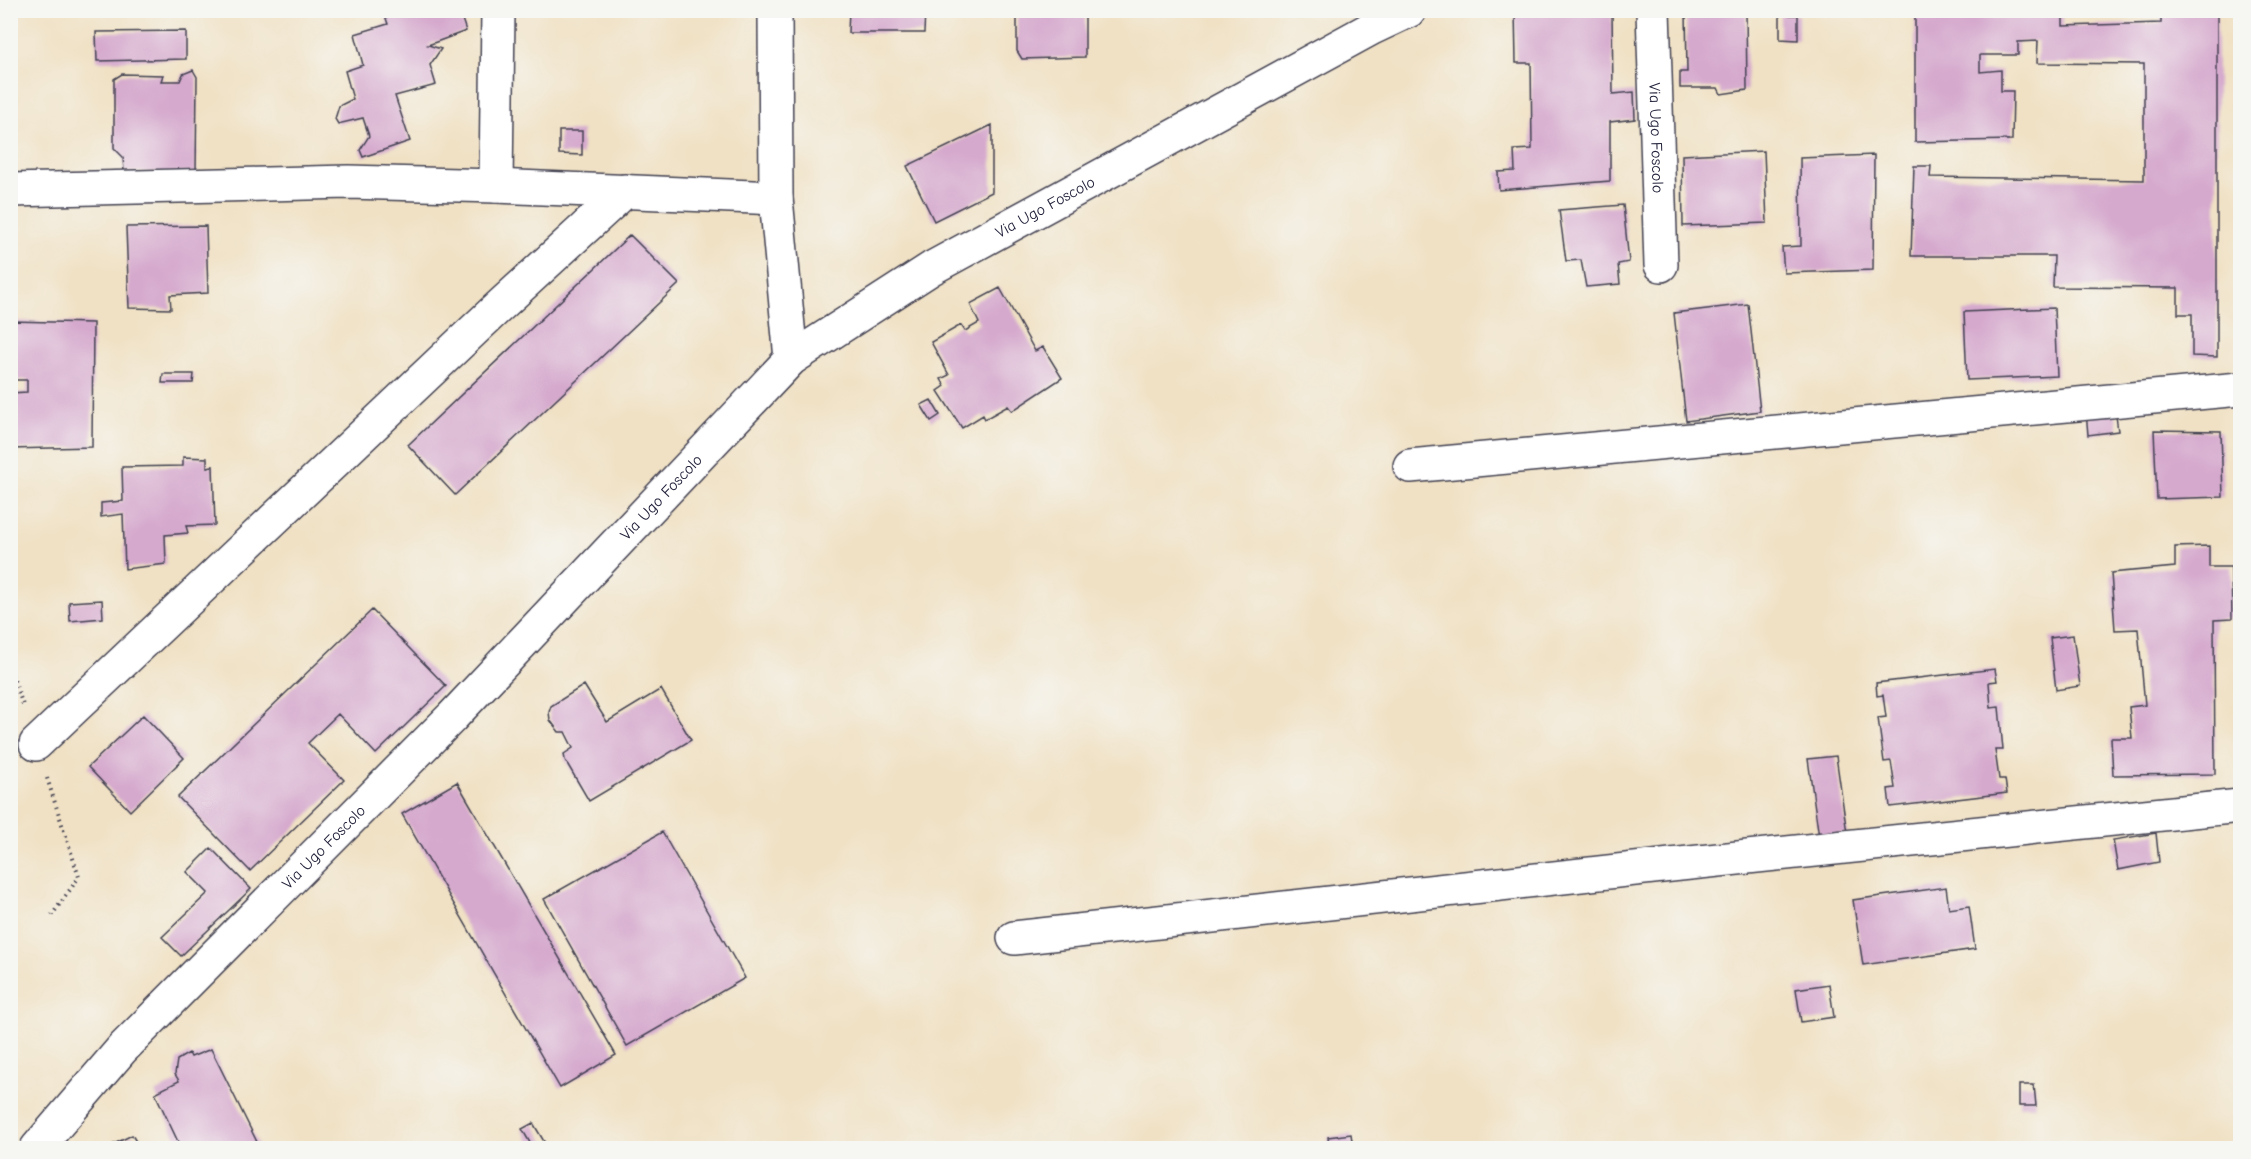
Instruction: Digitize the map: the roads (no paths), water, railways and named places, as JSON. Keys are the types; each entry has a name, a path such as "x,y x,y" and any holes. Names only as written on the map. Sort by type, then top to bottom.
{"street":[{"path":"496,186 498,10"},
{"path":"775,10 776,198 791,359"},
{"name":"Via Ugo Foscolo","path":"37,1149 122,1049 452,717 791,359 932,267 1372,28 1410,10"},
{"name":"Via Ugo Foscolo","path":"1653,10 1661,265"},
{"path":"10,190 348,182 776,198"},
{"path":"36,744 482,322 625,191"},
{"path":"1410,466 2241,389"},
{"path":"1014,939 1680,864 2241,806"}]}
